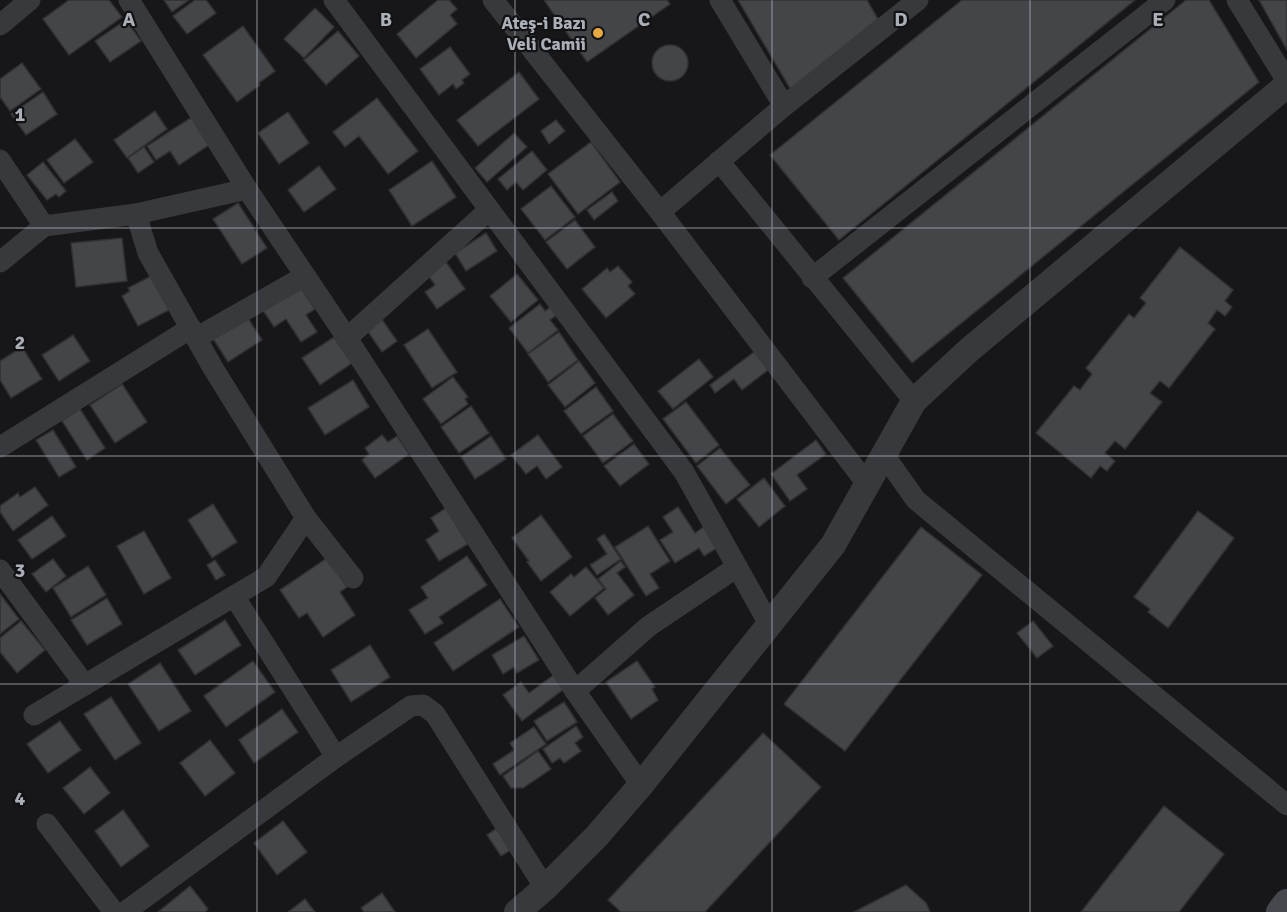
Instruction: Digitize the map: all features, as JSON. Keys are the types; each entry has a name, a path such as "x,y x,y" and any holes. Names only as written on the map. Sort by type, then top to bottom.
{"main road":[{"path":"1280,912 1287,903"}],"street":[{"path":"0,25 30,0"},
{"path":"129,0 247,189 347,338 576,691 641,785"},
{"path":"334,0 684,472 769,624"},
{"path":"494,0 660,212 867,484"},
{"path":"720,0 784,106"},
{"path":"812,278 1165,0"},
{"path":"517,912 545,888 596,837 641,785 833,545 914,401 969,350 1287,83 1237,0"},
{"path":"660,212 907,4"},
{"path":"0,160 44,226"},
{"path":"719,161 914,401"},
{"path":"0,262 44,226 136,214 247,189"},
{"path":"347,338 489,210"},
{"path":"136,214 148,253 194,333 306,518 353,578"},
{"path":"0,447 194,333 305,276"},
{"path":"884,455 916,500 1287,805"},
{"path":"34,716 266,577 306,518"},
{"path":"576,691 649,626 737,567"},
{"path":"0,570 85,685"},
{"path":"234,596 336,757"},
{"path":"125,912 336,757 411,706 423,705 435,714 545,888"},
{"path":"48,824 114,912"}],"building":[{"path":"69,0 109,0 122,17 69,55 43,19"},
{"path":"164,0 189,0 172,12"},
{"path":"195,0 206,0 216,13 187,34 173,16"},
{"path":"438,0 449,0 457,9 450,15 457,24 416,58 397,34"},
{"name":"Ateş-i Bazı Veli Camii","path":"544,0 667,0 670,4 587,62"},
{"path":"738,0 867,0 878,19 791,90"},
{"path":"962,0 1135,0 839,240 770,155"},
{"path":"1186,0 1209,0 1259,82 912,363 843,278"},
{"path":"1259,0 1287,0 1287,50"},
{"path":"315,8 334,27 304,58 284,39"},
{"path":"126,20 141,41 110,62 95,41"},
{"path":"243,26 275,71 237,102 203,55"},
{"path":"338,31 359,56 326,85 304,60"},
{"path":"670,45 683,50 688,63 683,76 670,81 657,76 652,63 657,50"},
{"path":"450,47 470,74 456,89 453,84 439,95 420,69"},
{"path":"22,63 41,89 10,111 0,97 0,79"},
{"path":"519,72 539,99 478,146 457,120"},
{"path":"43,92 57,114 26,135 11,114"},
{"path":"377,98 418,151 388,174 359,136 345,147 333,132"},
{"path":"155,111 167,129 127,158 114,140"},
{"path":"288,112 309,143 279,164 258,133"},
{"path":"192,117 209,145 179,165 170,151 156,160 147,146"},
{"path":"556,120 565,131 549,144 541,131"},
{"path":"514,133 527,147 487,182 475,168"},
{"path":"75,139 93,162 64,183 47,160"},
{"path":"591,142 620,182 578,214 548,174"},
{"path":"144,147 154,162 138,173 128,158"},
{"path":"532,151 547,170 523,190 516,182 507,190 498,179"},
{"path":"432,161 456,197 412,226 389,190"},
{"path":"43,162 66,191 59,197 56,194 47,200 27,175"},
{"path":"319,166 336,189 304,212 288,190"},
{"path":"551,186 575,217 545,240 521,209"},
{"path":"612,192 618,201 594,220 587,210"},
{"path":"238,203 267,248 242,264 213,219"},
{"path":"575,220 595,247 567,269 546,242"},
{"path":"486,233 497,251 466,271 455,253"},
{"path":"122,238 127,281 76,287 71,243"},
{"path":"1180,247 1233,290 1225,301 1232,307 1225,316 1217,310 1208,323 1215,329 1169,388 1160,381 1150,393 1162,402 1125,449 1115,441 1105,453 1115,461 1107,471 1100,466 1091,478 1036,433 1074,386 1080,390 1092,374 1086,368 1129,314 1134,318 1146,303 1140,298"},
{"path":"446,262 465,289 437,309 425,292 435,285 428,275"},
{"path":"618,266 632,282 628,286 635,294 606,318 582,289 607,268 610,272"},
{"path":"517,274 538,300 511,322 490,296"},
{"path":"153,275 171,309 138,326 122,296 130,291 128,288"},
{"path":"297,282 315,309 306,315 317,332 301,342 286,319 274,327 260,306"},
{"path":"540,304 545,311 552,306 558,314 550,320 558,330 528,353 509,328"},
{"path":"246,315 262,340 228,362 212,337"},
{"path":"379,315 397,341 382,352 364,326"},
{"path":"428,329 457,372 432,388 404,345"},
{"path":"559,332 578,360 548,382 528,354"},
{"path":"73,335 90,361 59,381 42,355"},
{"path":"334,337 352,363 320,385 302,358"},
{"path":"22,347 42,379 11,398 0,380 0,361"},
{"path":"758,349 772,367 742,390 734,379 715,393 710,385"},
{"path":"699,359 713,377 673,409 658,391"},
{"path":"579,361 595,383 565,407 548,385"},
{"path":"453,377 468,397 465,399 468,404 441,424 423,399"},
{"path":"353,380 369,407 325,435 308,408"},
{"path":"122,384 147,422 115,443 90,405"},
{"path":"596,387 613,411 581,434 564,411"},
{"path":"686,402 719,445 696,463 663,419"},
{"path":"471,406 489,433 459,453 441,427"},
{"path":"80,409 105,448 87,460 62,421"},
{"path":"613,414 633,441 603,463 583,436"},
{"path":"53,430 76,467 59,477 36,440"},
{"path":"382,435 388,442 397,436 409,454 375,478 362,460 369,454 365,448"},
{"path":"538,435 562,467 546,479 537,466 526,474 511,455"},
{"path":"491,436 506,459 475,479 461,457"},
{"path":"816,440 826,454 797,475 807,489 790,501 771,474"},
{"path":"634,444 649,464 620,486 604,466"},
{"path":"720,448 750,485 726,504 697,466"},
{"path":"764,478 785,506 759,527 737,499"},
{"path":"35,487 48,505 13,531 0,512 0,506 18,493 20,497"},
{"path":"213,504 237,542 212,558 188,520"},
{"path":"678,507 695,533 708,524 722,545 704,556 699,548 675,563 660,540 673,532 663,517"},
{"path":"446,508 468,544 439,561 426,540 439,531 431,518"},
{"path":"1198,511 1234,538 1168,628 1148,612 1150,609 1134,597"},
{"path":"541,515 572,557 541,581 512,538"},
{"path":"52,516 66,536 32,559 18,540"},
{"path":"648,526 670,561 650,574 659,588 646,596 615,547"},
{"path":"921,527 982,575 845,751 784,704"},
{"path":"144,531 171,578 144,594 117,546"},
{"path":"604,534 621,559 597,575 590,565 607,554 597,539"},
{"path":"467,556 487,585 439,617 443,623 425,634 409,610 428,598 421,587"},
{"path":"327,558 347,587 340,592 355,615 323,637 307,613 299,618 280,590"},
{"path":"53,559 66,576 46,592 32,574"},
{"path":"215,560 225,575 216,580 207,565"},
{"path":"621,561 625,567 617,573 634,595 608,615 595,598 606,589 598,579"},
{"path":"88,566 106,595 71,617 53,588"},
{"path":"586,567 604,588 570,616 550,592 571,574 574,577"},
{"path":"0,594 19,619 0,634"},
{"path":"107,598 122,624 87,645 71,620"},
{"path":"500,599 519,627 453,671 434,643"},
{"path":"225,620 241,645 195,675 178,650"},
{"path":"21,621 45,650 17,673 0,652 0,638"},
{"path":"1033,621 1053,646 1037,658 1017,633"},
{"path":"524,636 539,660 517,673 514,667 503,674 492,655"},
{"path":"370,645 390,677 351,702 331,670"},
{"path":"253,661 275,692 226,727 204,696"},
{"path":"637,661 655,687 652,689 658,700 631,719 606,682"},
{"path":"160,663 191,711 159,731 128,684"},
{"path":"555,674 565,688 522,721 503,695 521,682 529,693"},
{"path":"111,697 141,743 115,760 84,714"},
{"path":"564,702 577,722 547,741 534,721"},
{"path":"282,709 298,732 254,763 239,740"},
{"path":"60,721 81,750 48,773 27,744"},
{"path":"576,726 583,737 575,743 581,751 564,763 560,758 552,763 543,749"},
{"path":"534,727 546,744 500,775 493,764 514,750 510,743"},
{"path":"763,733 821,787 705,912 621,912 608,900"},
{"path":"210,740 235,773 205,796 180,763"},
{"path":"538,751 551,769 523,788 511,788 503,776"},
{"path":"90,767 110,793 84,814 63,788"},
{"path":"1164,806 1224,854 1179,912 1081,912"},
{"path":"123,810 149,846 121,867 95,831"},
{"path":"283,821 307,852 277,875 254,843"},
{"path":"500,826 514,848 501,856 487,835"},
{"path":"906,885 926,903 930,912 854,912"},
{"path":"190,886 208,909 205,912 158,912"},
{"path":"382,893 395,912 364,912 361,908"},
{"path":"305,899 315,912 288,912"}],"place":[{"name":"Ateş-i Bazı Veli Camii","path":"598,33"}]}
